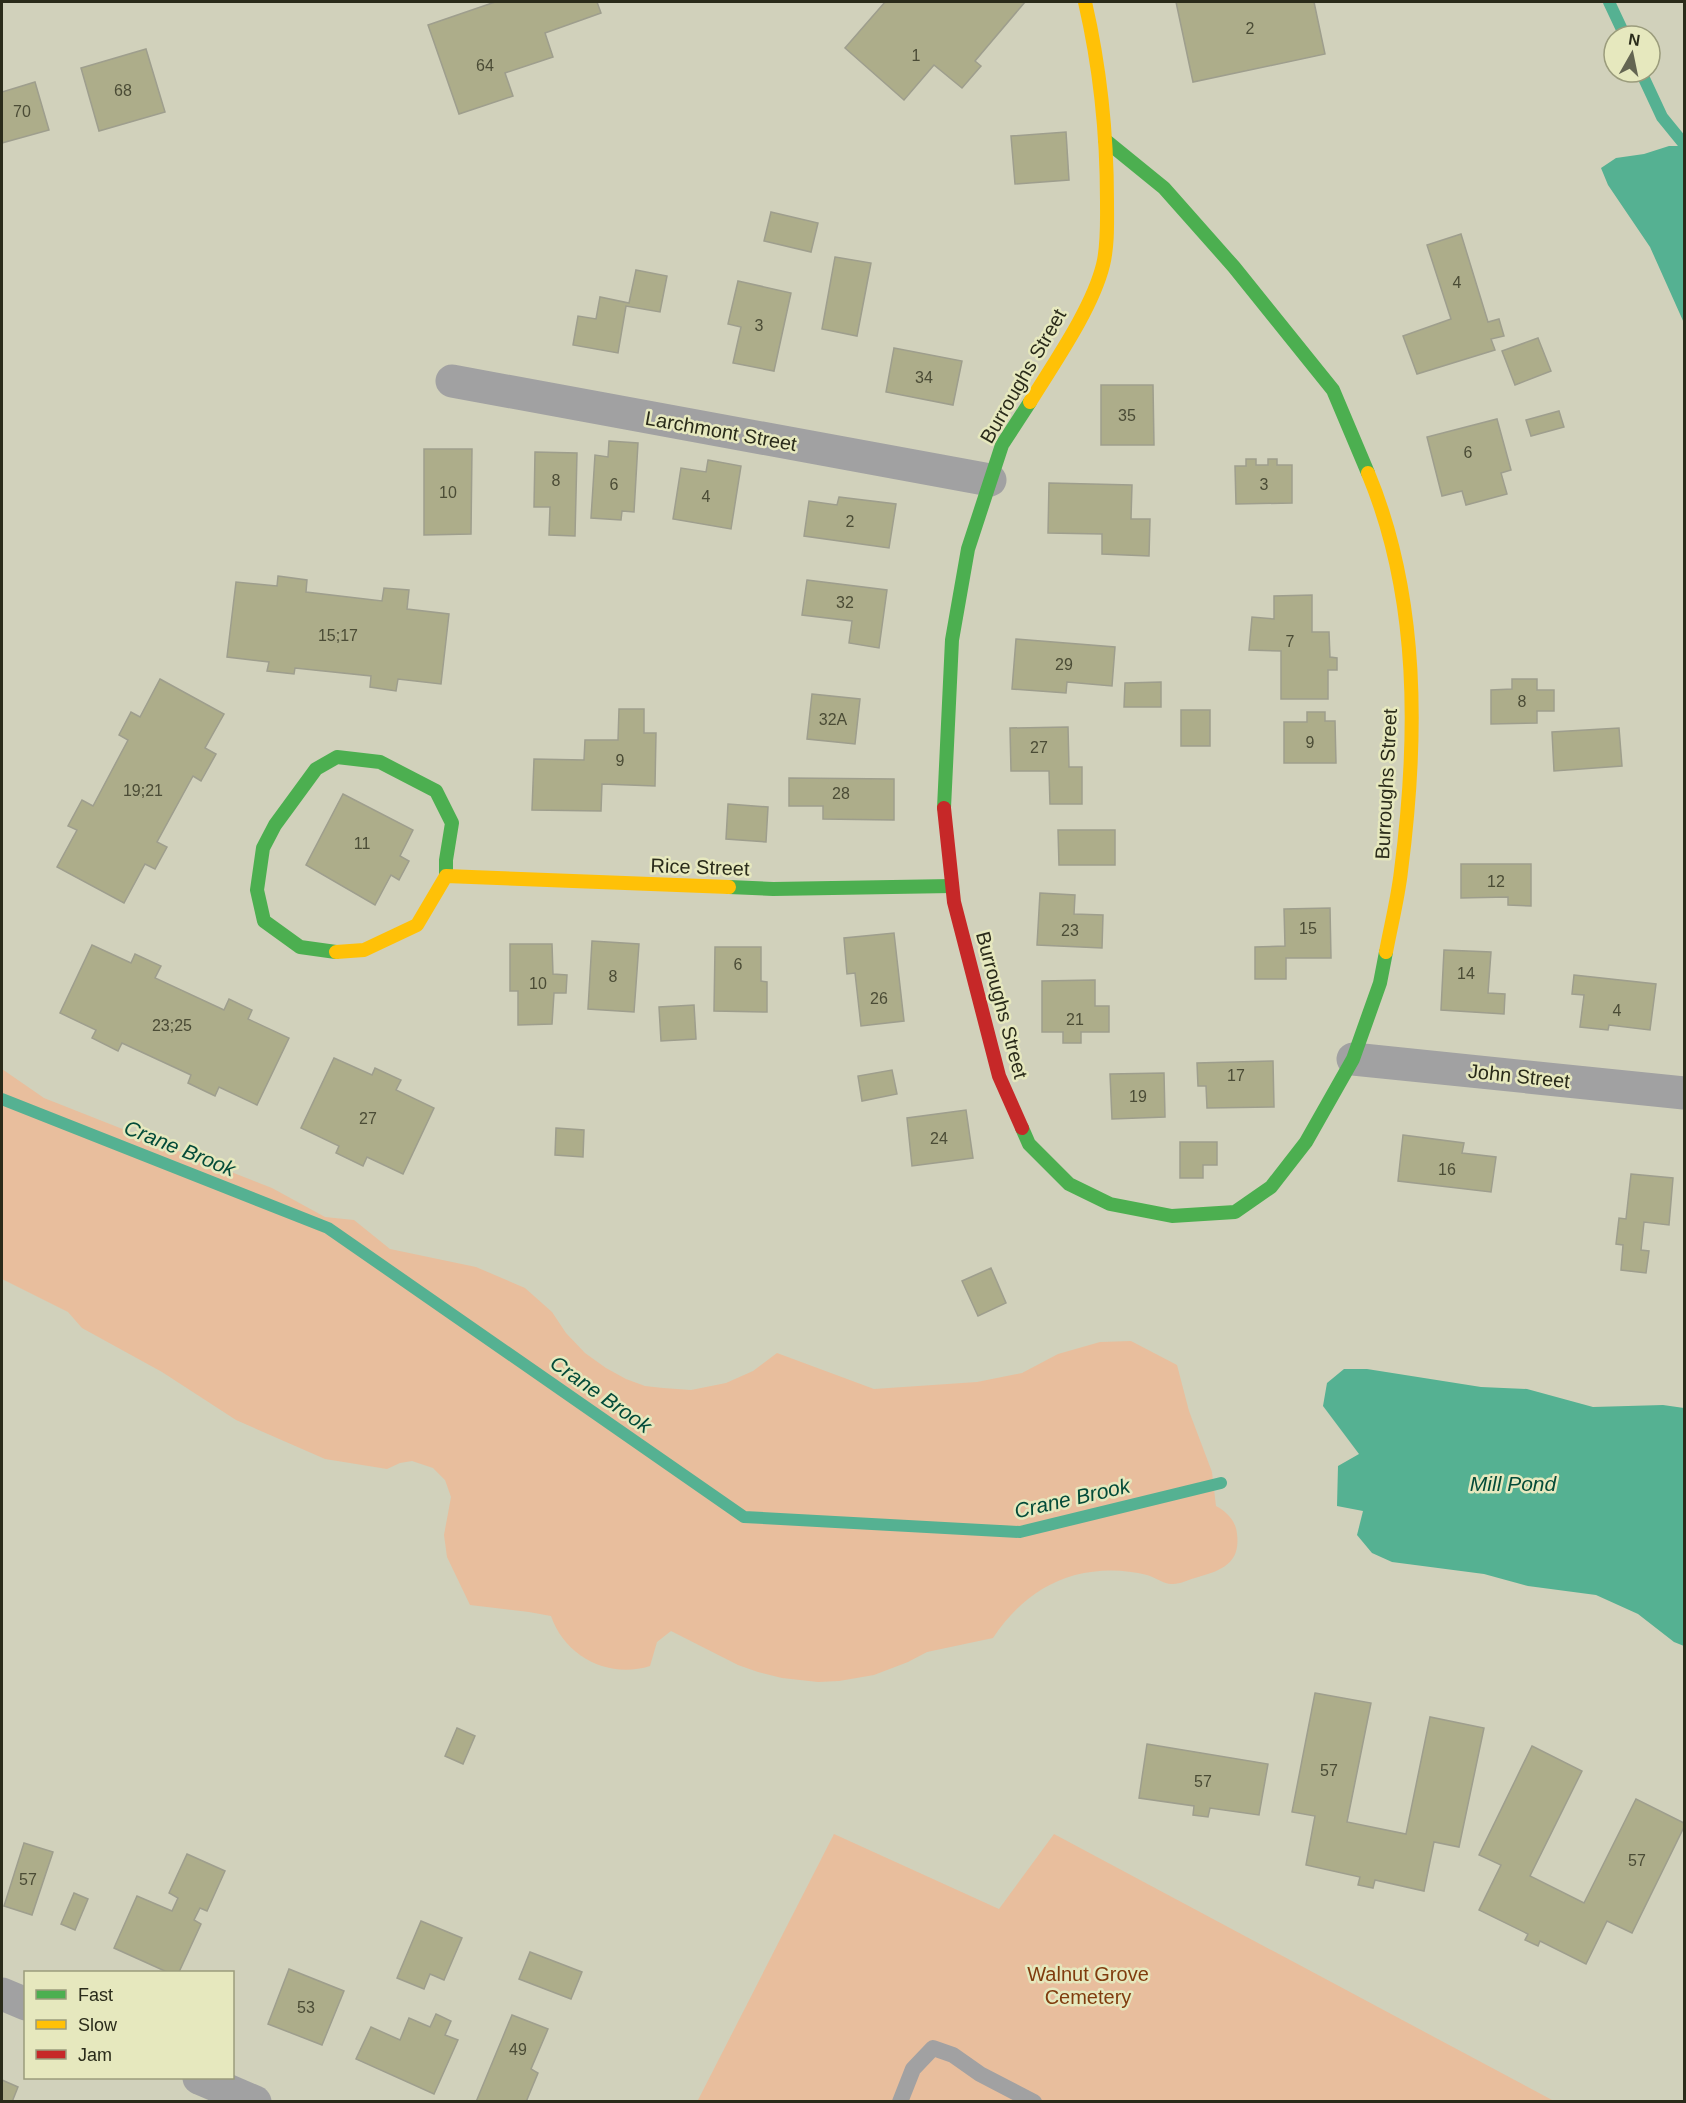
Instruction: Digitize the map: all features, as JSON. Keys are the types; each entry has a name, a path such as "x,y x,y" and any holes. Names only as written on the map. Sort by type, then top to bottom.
{"street":[{"name":"Burroughs Street","path":"1085,2 1095,44 1106,140 1107,229 1102,265 1092,295 1063,349 1002,445 968,549 952,639 944,819 952,886 954,902 999,1076 1029,1144 1070,1184 1110,1204 1172,1216 1235,1212 1271,1187 1306,1142 1353,1059 1380,983 1401,872 1411,762 1411,656 1396,557 1371,481 1333,390 1234,267 1164,188 1106,140"},
{"name":"Larchmont Street","path":"452,381 990,480"},
{"path":"337,757 380,762 436,791 452,823 446,876 417,925 364,950 328,952 300,947 264,921 257,891 263,848 275,825 316,769 337,757"},
{"name":"Rice Street","path":"446,876 773,889 952,886"},
{"name":"John Street","path":"1353,1059 1684,1093"},
{"path":"2,1994 24,2003"},
{"path":"201,2079 255,2102"}],"lane":[{"path":"900,2102 913,2069 933,2048 953,2055 980,2074 1034,2102"}],"green space":[{"path":"2,1069 44,1098 272,1188 325,1217 354,1220 390,1249 476,1267 525,1288 552,1312 566,1333 585,1353 626,1379 645,1386 691,1390 726,1383 753,1371 777,1353 874,1389 977,1382 1022,1373 1058,1354 1100,1342 1131,1341 1177,1365 1189,1411 1212,1472 1216,1506 1230,1517 1235,1525 1236,1553 1232,1560 1220,1569 1176,1584 1147,1575 1120,1571 1084,1573 1062,1579 1028,1599 1009,1617 993,1638 927,1652 874,1675 818,1682 782,1678 738,1665 671,1631 657,1642 650,1666 635,1669 604,1667 590,1661 567,1643 551,1616 470,1605 447,1557 444,1535 451,1497 445,1480 433,1468 412,1461 387,1469 325,1459 236,1420 162,1372 82,1328 68,1312 2,1279"},
{"name":"Walnut Grove Cemetery","path":"834,1834 999,1909 1054,1834 1554,2101 697,2102"}],"water":[{"path":"1669,146 1684,146 1684,323 1650,247 1608,185 1601,168 1616,158 1644,154"},
{"name":"Mill Pond","path":"1344,1369 1367,1369 1481,1387 1527,1389 1593,1407 1663,1405 1684,1408 1684,1646 1674,1642 1638,1614 1596,1595 1528,1586 1484,1574 1392,1562 1372,1553 1357,1535 1363,1511 1337,1506 1338,1466 1359,1454 1323,1406 1327,1383"}],"building":[{"path":"495,2 597,2 601,13 545,33 553,57 505,73 513,96 459,114 428,25"},
{"path":"885,2 1025,2 975,61 981,66 962,88 934,65 904,100 845,48"},
{"path":"1176,2 1314,2 1325,54 1193,82"},
{"path":"146,49 165,112 99,131 81,68"},
{"path":"35,82 49,130 2,143 2,92"},
{"path":"1066,132 1069,180 1015,184 1011,136"},
{"path":"771,212 818,223 811,252 764,241"},
{"path":"1461,234 1488,322 1499,319 1504,336 1491,339 1495,350 1417,374 1403,336 1451,319 1427,245"},
{"path":"835,257 871,263 857,336 822,329"},
{"path":"636,270 667,276 660,312 626,306 618,353 573,345 578,316 596,319 600,297 629,303"},
{"path":"738,281 791,293 774,371 733,363 741,327 728,324"},
{"path":"1538,338 1551,371 1515,385 1502,351"},
{"path":"894,348 962,361 953,405 886,392"},
{"path":"1101,385 1153,385 1154,445 1101,445"},
{"path":"1559,411 1564,427 1531,436 1526,420"},
{"path":"1497,419 1511,470 1501,473 1507,494 1466,505 1462,491 1442,496 1427,437"},
{"path":"609,441 638,443 634,512 622,511 621,520 591,518 595,455 608,457"},
{"path":"424,449 472,449 471,534 424,535"},
{"path":"535,452 577,453 575,536 549,535 550,507 534,507"},
{"path":"1246,459 1256,459 1256,465 1268,465 1268,459 1277,459 1277,465 1292,465 1292,503 1236,504 1235,466 1246,466"},
{"path":"708,460 741,466 731,529 673,519 681,468 706,472"},
{"path":"1049,483 1132,485 1131,519 1150,519 1149,556 1102,554 1102,534 1048,533"},
{"path":"839,497 896,504 889,548 804,536 809,501 837,505"},
{"path":"278,576 307,580 306,592 382,601 384,588 409,590 407,609 449,614 441,684 398,679 396,691 370,687 371,676 295,668 294,674 267,671 269,662 227,657 236,582 277,586"},
{"path":"807,580 887,590 879,648 849,643 852,621 802,615"},
{"path":"1312,595 1312,632 1329,632 1330,657 1337,658 1337,670 1328,670 1328,699 1281,699 1281,651 1249,650 1252,617 1274,619 1274,596"},
{"path":"1016,639 1115,647 1112,686 1067,682 1066,693 1012,689"},
{"path":"160,679 224,714 205,748 216,754 201,781 193,776 157,842 167,847 155,869 145,864 124,903 57,867 77,830 68,826 82,800 93,806 128,740 119,735 131,712 140,717"},
{"path":"1512,679 1537,679 1537,690 1554,690 1554,711 1537,711 1537,723 1491,724 1491,690 1512,689"},
{"path":"1161,682 1161,707 1124,707 1125,683"},
{"path":"812,694 860,699 855,744 807,739"},
{"path":"619,709 644,709 644,733 656,733 655,786 602,784 601,811 532,810 534,759 584,760 585,740 618,740"},
{"path":"1181,710 1210,710 1210,746 1181,746"},
{"path":"1307,712 1325,712 1325,721 1335,721 1336,763 1284,763 1284,722 1307,722"},
{"path":"1068,727 1069,767 1082,767 1082,804 1050,804 1049,771 1011,771 1010,728"},
{"path":"1619,728 1622,766 1554,771 1552,732"},
{"path":"789,778 894,779 894,820 823,819 823,806 789,806"},
{"path":"343,794 413,830 400,856 409,861 399,880 391,875 375,905 306,865"},
{"path":"728,804 768,807 766,842 726,839"},
{"path":"1058,830 1115,830 1115,865 1059,865"},
{"path":"1461,864 1531,864 1531,906 1508,905 1508,897 1461,898"},
{"path":"1040,893 1075,895 1074,914 1103,915 1102,948 1037,945"},
{"path":"1330,908 1331,958 1286,958 1286,979 1255,979 1255,947 1285,946 1284,909"},
{"path":"894,933 904,1021 861,1026 855,973 847,974 844,938"},
{"path":"592,941 639,944 634,1012 588,1009"},
{"path":"510,944 552,944 553,974 567,975 566,993 554,993 552,1024 518,1025 518,991 510,991"},
{"path":"92,945 131,963 135,954 161,966 155,978 224,1010 229,999 252,1010 248,1019 289,1038 257,1105 219,1087 215,1096 188,1083 191,1075 122,1043 118,1051 92,1038 96,1030 60,1013"},
{"path":"715,947 761,947 761,981 767,982 767,1012 714,1011"},
{"path":"1444,950 1491,952 1488,993 1505,994 1504,1014 1441,1010"},
{"path":"1574,975 1656,984 1650,1030 1609,1025 1608,1030 1580,1027 1584,995 1572,994"},
{"path":"1095,980 1095,1006 1109,1006 1109,1032 1081,1032 1081,1043 1063,1043 1063,1032 1042,1032 1042,981"},
{"path":"694,1005 696,1039 661,1041 659,1007"},
{"path":"334,1058 372,1075 375,1068 401,1080 396,1090 434,1108 403,1174 367,1157 363,1166 336,1153 339,1146 301,1128"},
{"path":"1273,1061 1274,1107 1207,1108 1206,1086 1198,1086 1197,1063"},
{"path":"892,1070 897,1094 862,1101 858,1076"},
{"path":"1164,1073 1165,1117 1112,1119 1110,1074"},
{"path":"966,1110 973,1158 912,1166 907,1118"},
{"path":"556,1128 584,1130 583,1157 555,1155"},
{"path":"1403,1135 1464,1143 1462,1153 1496,1157 1491,1192 1398,1181"},
{"path":"1180,1142 1217,1142 1217,1165 1203,1165 1203,1178 1180,1178"},
{"path":"1631,1174 1673,1178 1669,1225 1644,1222 1641,1250 1649,1251 1646,1273 1621,1270 1623,1245 1616,1244 1619,1218 1626,1219"},
{"path":"991,1268 1006,1303 978,1316 962,1281"},
{"path":"1315,1693 1371,1703 1347,1822 1406,1834 1430,1717 1484,1728 1459,1847 1434,1842 1424,1891 1375,1880 1373,1888 1358,1885 1360,1877 1306,1865 1315,1816 1292,1812"},
{"path":"457,1728 475,1736 463,1764 445,1756"},
{"path":"1147,1744 1268,1764 1259,1815 1210,1808 1208,1817 1193,1815 1194,1806 1139,1798"},
{"path":"1532,1746 1582,1771 1530,1876 1584,1903 1636,1799 1684,1823 1632,1933 1607,1921 1586,1964 1540,1941 1538,1946 1525,1940 1528,1934 1479,1910 1501,1865 1479,1855"},
{"path":"24,1843 53,1852 32,1915 4,1906"},
{"path":"187,1854 225,1871 207,1911 200,1908 194,1920 201,1924 179,1971 165,1971 114,1948 137,1896 172,1911 178,1898 169,1893"},
{"path":"74,1893 88,1899 75,1930 61,1924"},
{"path":"421,1921 462,1938 444,1980 430,1974 424,1989 397,1978"},
{"path":"530,1952 582,1972 571,1999 519,1979"},
{"path":"289,1969 344,1991 322,2045 268,2024"},
{"path":"436,2014 451,2021 445,2035 458,2040 434,2094 356,2059 371,2027 400,2040 409,2018 430,2027"},
{"path":"512,2015 548,2029 531,2069 538,2073 526,2102 476,2102"},
{"path":"2,2080 18,2087 12,2102 2,2102"}],"waterway":[{"path":"1609,2 1619,24"},
{"path":"1647,84 1662,117 1684,144"},
{"name":"Crane Brook","path":"2,1099 328,1228 744,1517 1020,1532 1221,1483"}],"traffic: fast":[{"path":"1105,140 1164,188 1234,267 1333,390 1368,473"},
{"path":"944,808 952,640 968,549 1002,445 1030,402"},
{"path":"336,952 300,947 264,921 257,890 263,848 275,825 316,769 337,757 380,762 436,791 452,823 446,876"},
{"path":"729,887 773,889 952,886"},
{"path":"1022,1128 1029,1144 1069,1184 1110,1204 1172,1216 1235,1212 1271,1187 1306,1142 1353,1059 1380,983 1386,952"}],"traffic: slow":[{"path":"1030,402 1081,317 1098,282 1106,250 1107,176 1104,126 1099,76 1085,2"},
{"path":"1368,473 1385,521 1406,619 1412,720 1407,821 1400,881 1386,952"},
{"path":"336,952 364,950 417,925 446,876 729,887"}],"traffic: jam":[{"path":"944,808 954,902 999,1076 1022,1128"}]}
